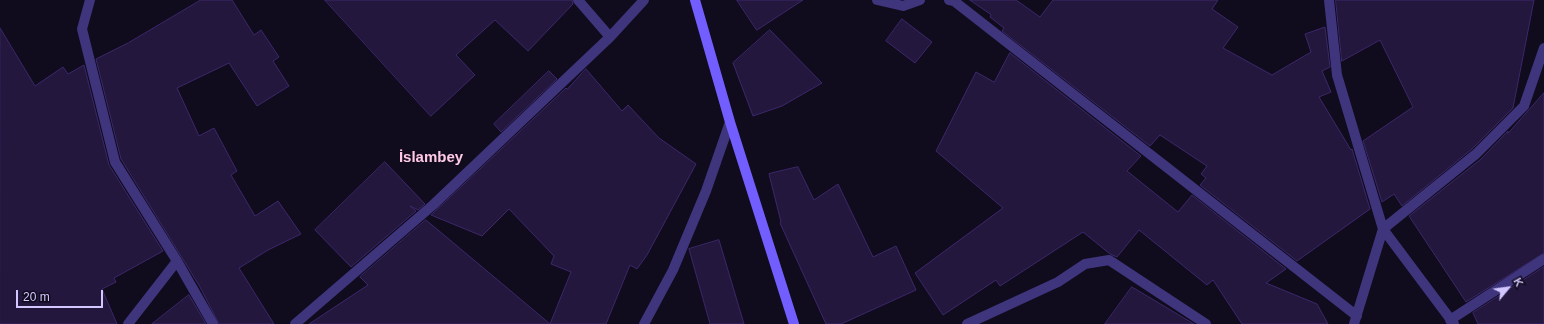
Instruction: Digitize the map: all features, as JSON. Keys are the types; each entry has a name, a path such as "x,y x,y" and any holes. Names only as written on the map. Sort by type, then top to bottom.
{"main road":[{"path":"695,0 730,122 794,324"}],"street":[{"path":"90,0 82,29 115,162 213,324"},
{"path":"578,0 610,37"},
{"path":"295,324 432,205 610,37 644,0"},
{"path":"877,0 903,6 920,0"},
{"path":"953,0 1355,320 1382,229 1476,154 1524,106 1544,48"},
{"path":"1329,0 1337,75 1382,229 1452,322 1544,259"},
{"path":"644,324 673,270 706,191 730,122"},
{"path":"967,324 1058,282 1085,264 1109,260 1206,324"},
{"path":"128,324 176,261"}],"building":[{"path":"201,0 232,0 254,35 261,30 279,57 273,61 289,86 257,106 229,63 177,88 199,136 214,128 237,171 231,175 255,216 278,201 301,234 268,250 239,268 274,324 219,324 200,287 121,159 96,59 128,43"},
{"path":"325,0 572,0 573,4 528,51 495,20 456,55 475,75 431,116"},
{"path":"737,0 803,0 757,30"},
{"path":"970,0 1016,0 1040,17 1053,0 1218,0 1212,9 1238,27 1223,48 1272,75 1311,52 1305,34 1325,27 1330,67 1322,71 1331,92 1319,97 1351,150 1352,149 1370,209 1297,261 1200,185 1206,178 1201,174 1207,166 1160,135 1150,146 1002,31 1004,28 990,17 991,15"},
{"path":"1336,0 1534,0 1513,108 1472,149 1402,206 1394,194 1382,202 1363,141 1413,107 1380,40 1342,61"},
{"path":"902,19 932,42 915,63 886,41"},
{"path":"0,28 35,86 63,67 68,74 84,65 109,165 163,251 114,278 116,282 102,289 117,324 0,324"},
{"path":"770,30 822,83 782,106 753,116 733,63"},
{"path":"1010,53 1141,156 1127,171 1178,212 1192,195 1286,269 1266,283 1317,304 1328,324 1242,324 1213,280 1207,285 1139,230 1117,257 1110,254 1083,232 1000,286 996,280 943,315 915,273 1003,208 936,151 976,72 994,82"},
{"path":"586,69 622,111 628,105 659,138 696,164 647,255 637,269 630,265 606,324 550,324 571,272 551,264 554,256 509,209 482,236 431,215 566,88 567,89"},
{"path":"549,71 557,79 501,132 494,124"},
{"path":"1544,93 1544,253 1466,302 1409,216 1481,159 1508,131 1508,133"},
{"path":"385,162 425,204 418,210 410,206 416,211 351,267 315,230"},
{"path":"798,167 814,200 838,184 873,257 896,246 916,290 841,324 826,324 780,223 769,174"},
{"path":"426,220 550,324 309,324 368,285 360,277"},
{"path":"719,240 744,324 710,324 689,249"},
{"path":"1544,267 1544,324 1478,324 1473,313"},
{"path":"1132,287 1194,324 1105,324"},
{"path":"189,295 206,324 152,324"}],"district":[{"name":"İslambey","path":"431,158"}]}
